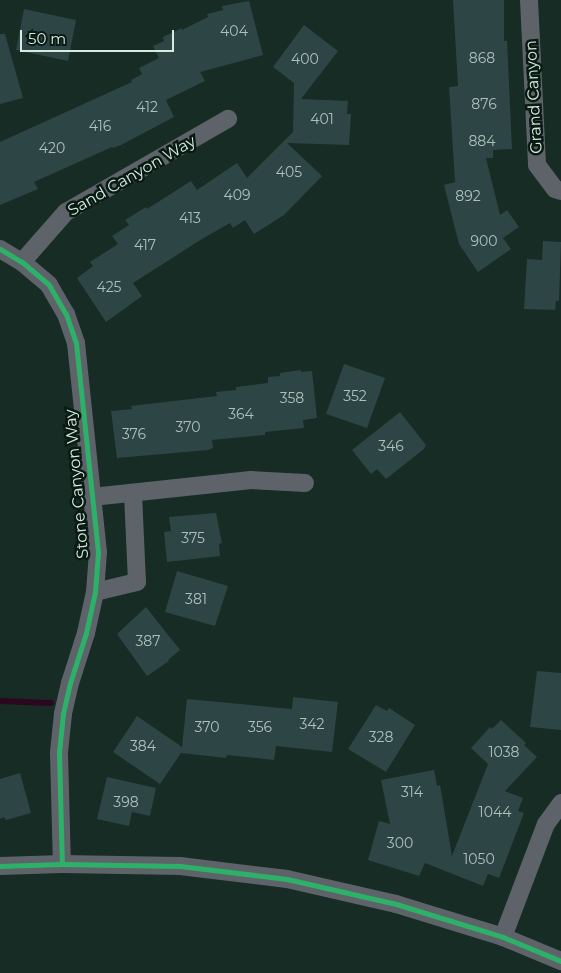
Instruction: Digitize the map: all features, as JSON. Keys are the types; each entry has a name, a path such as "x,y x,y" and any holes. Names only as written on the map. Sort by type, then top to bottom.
{"street":[{"name":"Grand Canyon","path":"529,0 537,165 558,190"},
{"name":"Sand Canyon Way","path":"22,262 66,212 228,119"},
{"name":"Stone Canyon Way","path":"0,249 22,262 49,284 66,314 76,343 98,552 95,592 86,633 70,683 63,714 59,753 62,864"},
{"path":"92,497 252,480 306,483"},
{"path":"95,592 137,582 133,493"},
{"path":"503,937 546,824 561,803"},
{"path":"0,866 62,864 180,866 287,879 396,904 503,937 561,961"}],"building":[{"path":"453,0 504,0 504,41 507,41 512,149 493,150 493,158 486,158 500,215 507,210 519,227 503,238 511,249 478,272 459,244 444,185 455,182 449,87 458,86"},
{"path":"249,1 263,55 200,72 205,81 166,100 174,117 121,145 112,147 34,182 38,189 0,205 0,142 132,82 131,80 142,74 139,68 159,58 153,46 164,41 163,37 208,17 207,14 223,10 222,6"},
{"path":"24,9 76,20 68,61 16,50"},
{"path":"304,25 338,51 301,99 348,101 347,114 351,114 349,145 287,143 322,176 284,215 254,234 245,220 233,228 230,223 202,239 133,283 142,296 106,322 77,278 93,266 90,262 118,244 112,236 129,225 125,220 146,207 147,209 191,181 197,190 237,163 247,178 293,132 294,83 273,67"},
{"path":"0,34 5,34 23,98 0,104"},
{"path":"543,241 561,242 559,301 556,301 555,310 524,309 527,259 542,260"},
{"path":"344,364 385,378 367,428 326,414"},
{"path":"301,370 301,372 312,371 317,418 303,420 304,428 265,432 265,435 212,440 213,448 208,450 117,458 111,411 132,409 131,406 217,396 216,392 236,390 236,387 268,383 268,377 280,376 280,373"},
{"path":"400,412 426,445 424,449 386,479 377,469 371,474 352,450"},
{"path":"216,513 222,543 219,544 220,556 167,562 164,532 171,531 169,517"},
{"path":"177,571 228,586 215,626 165,612"},
{"path":"146,607 180,650 169,661 147,676 117,634"},
{"path":"537,671 561,673 561,730 530,727"},
{"path":"293,697 338,702 332,752 276,746 274,760 227,755 226,758 181,753 160,784 113,752 137,716 182,747 187,699 292,709"},
{"path":"376,705 387,711 389,708 415,725 386,772 348,749"},
{"path":"501,720 526,743 524,745 537,757 505,791 523,798 518,811 524,813 499,878 488,874 483,886 425,863 419,876 368,860 379,821 390,824 381,780 434,770 437,786 440,785 452,856 488,764 471,748 490,727 492,729"},
{"path":"20,773 31,813 6,820 4,817 0,819 0,779"},
{"path":"107,777 156,788 150,816 132,812 129,826 97,819"}],"waterway":[{"path":"0,701 51,703"}],"cycle path":[{"path":"0,249 22,262 49,285 66,314 76,343 98,552 95,592 86,633 70,683 63,714 59,753 62,864"},
{"path":"0,866 62,864 180,866 287,879 396,904 503,937 561,961"}]}
